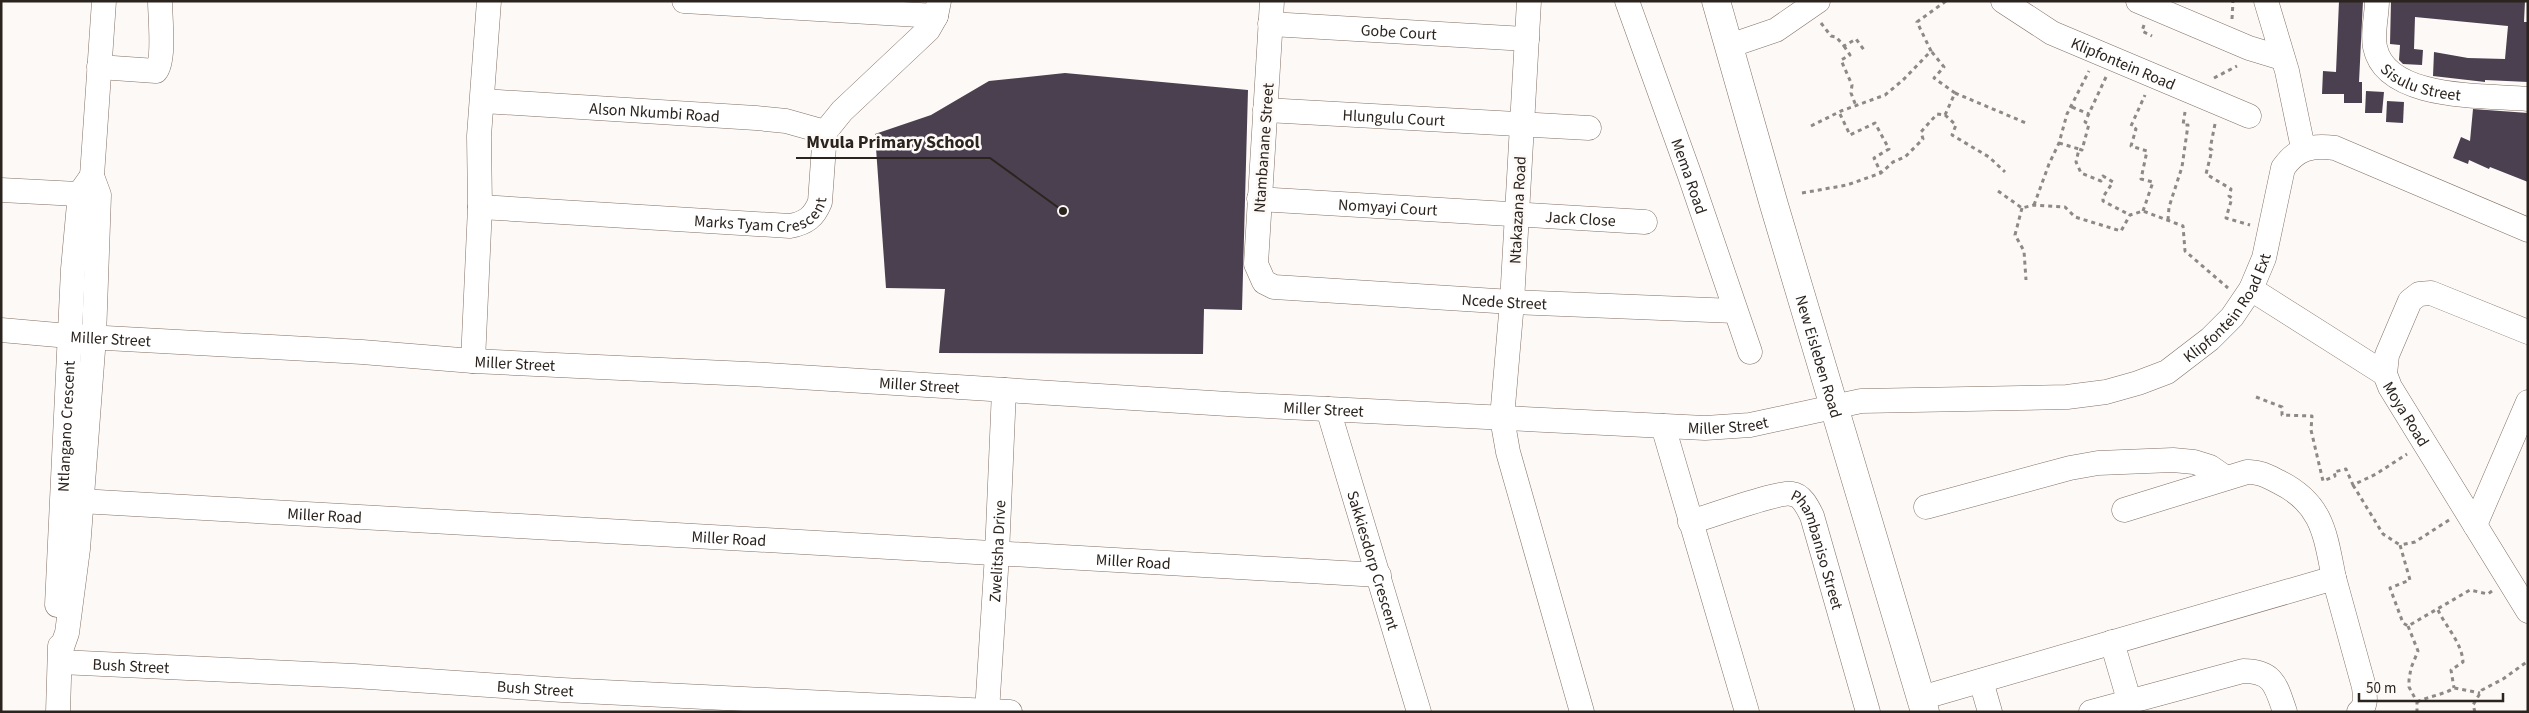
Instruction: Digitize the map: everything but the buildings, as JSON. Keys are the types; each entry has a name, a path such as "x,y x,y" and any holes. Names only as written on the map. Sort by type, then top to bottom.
{"main road":[{"name":"New Eisleben Road","path":"1716,1 1774,205 1923,705"}],"street":[{"name":"Ntlangano Crescent","path":"58,712 60,656 58,588 69,336 90,188 104,1"},
{"path":"99,67 156,70 160,51 160,1"},
{"path":"473,362 480,207 478,161 488,1"},
{"path":"684,1 937,9 928,30 917,44 842,111 825,132"},
{"name":"Ntakazana Road","path":"1502,418 1512,302 1529,1"},
{"name":"Mema Road","path":"1627,1 1690,176 1750,352"},
{"name":"Klipfontein Road","path":"2003,1 2052,33 2105,61 2154,76 2249,116"},
{"path":"2138,1 2249,48 2282,58"},
{"path":"2266,1 2282,58 2303,148 2316,145 2335,148 2528,230"},
{"name":"Sisulu Street","path":"2377,1 2375,46 2379,58 2398,78 2425,90 2528,99"},
{"path":"1729,46 1776,30 1814,5"},
{"name":"Gobe Court","path":"1271,13 1527,39"},
{"name":"Ntambanane Street","path":"1271,13 1256,264 1264,282 1274,287"},
{"name":"Alson Nkumbi Road","path":"483,101 756,118 786,121 825,132"},
{"name":"Hlungulu Court","path":"1265,110 1590,128"},
{"name":"Marks Tyam Crescent","path":"480,207 790,226 804,223 810,218 820,202 825,132"},
{"name":"Klipfontein Road Ext","path":"1834,406 1861,401 2067,397 2106,392 2167,372 2226,322 2248,294 2264,258 2283,168 2291,157 2303,148"},
{"name":"Ntlangano Crescent","path":"60,656 67,633 72,596 94,337 90,188"},
{"path":"1,190 90,188"},
{"name":"Nomyayi Court","path":"1259,199 1516,213"},
{"name":"Jack Close","path":"1516,213 1645,222"},
{"name":"Ncede Street","path":"1274,287 1512,302 1735,311"},
{"name":"Moya Road","path":"2528,332 2431,293 2419,294 2410,301 2387,355 2385,374 2390,388 2528,611"},
{"path":"2248,294 2385,374"},
{"name":"Miller Street","path":"1,330 69,336 362,352 473,362 814,378 1328,409 1705,428 1735,426 1834,406"},
{"name":"Zwelitsha Drive","path":"987,711 997,554 1004,390"},
{"path":"2469,518 2528,402"},
{"name":"Sakkiesdorp Crescent","path":"1328,409 1419,712"},
{"path":"1502,418 1508,452 1582,712"},
{"path":"1663,426 1747,712"},
{"path":"1926,507 2070,468 2098,463 2173,460 2194,462 2210,467 2226,478"},
{"path":"2124,510 2247,472 2259,473 2293,489 2303,497 2314,509 2324,527 2334,578 2364,687 2364,708 2359,712"},
{"name":"Phambaniso Street","path":"1690,522 1774,496 1791,493 1798,496 1812,516 1868,712"},
{"name":"Miller Road","path":"80,501 1378,575"},
{"path":"1923,705 1981,681 2334,578"},
{"path":"2112,642 2129,700"},
{"name":"Bush Street","path":"60,656 562,690 1010,712"},
{"path":"2091,712 2129,700 2243,671 2256,671 2271,678 2278,690 2285,712"},
{"path":"1981,681 1990,712"}],"path":[{"path":"1946,1 1917,22 1931,51 1944,67 1934,78 1955,93 2026,123"},
{"path":"1814,5 1830,36 1836,37 1850,54 1841,60 1852,85 1851,93 1856,106"},
{"path":"1844,46 1856,39 1864,50"},
{"path":"2168,220 2185,152 2188,125 2183,125 2187,102 2205,84 2242,64 2249,48"},
{"path":"1811,126 1885,95 1904,80 1931,51"},
{"path":"2034,205 2048,164 2059,143 2068,114 2082,82 2093,64 2105,61 2108,72 2085,122 2089,124 2082,150 2059,143"},
{"path":"2143,210 2153,182 2141,179 2147,151 2131,146 2136,129 2131,126 2154,76"},
{"path":"1945,115 1955,93"},
{"path":"2222,105 2211,139 2210,149 2212,150 2206,174 2231,189 2229,196 2232,198 2226,218 2271,232"},
{"path":"2072,107 2089,114"},
{"path":"1840,114 1850,135 1875,124 1889,149 1874,158 1881,173"},
{"path":"1802,193 1847,184 1881,173 1893,162 1905,157 1923,139 1921,132 1937,114 1945,115 1956,125 1952,135 1989,157 2005,172"},
{"path":"2079,149 2076,162 2080,173 2101,181 2104,176 2113,182 2103,197 2103,202 2130,215"},
{"path":"1998,191 2022,208 2034,205 2065,207 2075,217 2121,231 2130,215 2143,210 2183,226 2185,251 2222,284 2248,294"},
{"path":"2022,208 2015,235 2024,251 2026,280"},
{"path":"2256,397 2282,407 2282,415 2312,416 2311,430 2323,481 2334,476 2334,472 2346,469 2353,485 2383,534 2400,545 2410,580 2390,588 2403,623 2408,626 2418,650 2411,668 2409,680 2409,686 2417,702 2417,712"},
{"path":"2353,485 2376,474 2409,453 2426,447"},
{"path":"2400,545 2415,542 2469,518"},
{"path":"2408,626 2470,590 2488,594 2510,581"},
{"path":"2438,610 2450,628 2463,656 2463,662 2451,670 2454,688"},
{"path":"2475,712 2472,706 2480,693 2528,661"},
{"path":"2417,702 2432,695 2446,693 2454,688 2480,693"}],"place":[{"name":"Mvula Primary School","path":"1063,211"}]}
